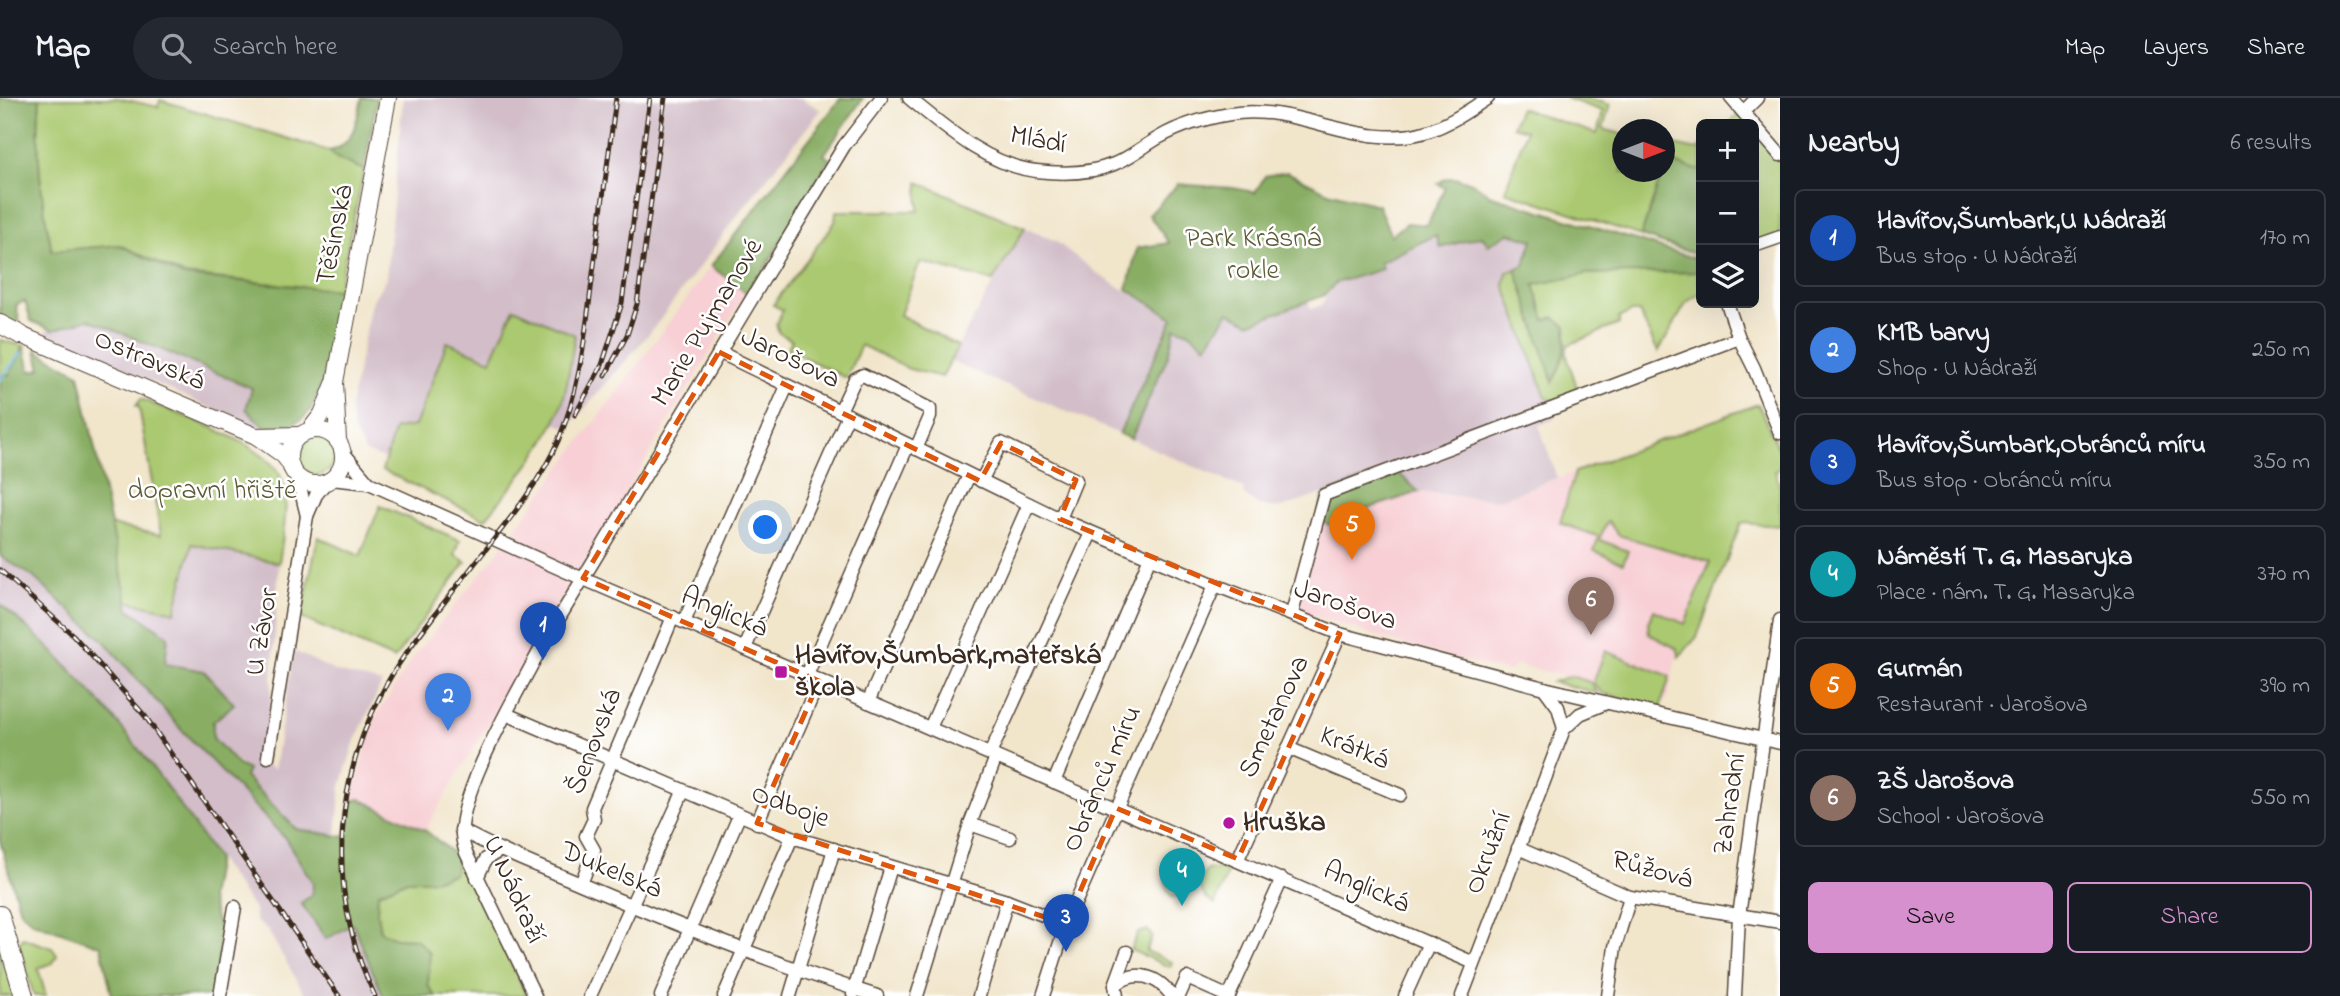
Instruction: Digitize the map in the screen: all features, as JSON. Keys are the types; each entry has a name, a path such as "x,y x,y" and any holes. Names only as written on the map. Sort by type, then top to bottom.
{"highway":[{"path":"0,915 24,996"}],"main road":[{"name":"Těšínská","path":"305,433 322,414 335,382 388,98"},
{"name":"Ostravská","path":"6,331 256,436 294,470"},
{"name":"Těšínská","path":"335,382 341,447"},
{"path":"325,431 341,447 341,466 328,480 311,483 294,470 291,449 305,433 325,431"},
{"name":"Ostravská","path":"256,436 305,433"}],"street":[{"name":"Marie Pujmanové","path":"583,579 844,146 881,98"},
{"name":"Mládí","path":"909,98 956,136 996,159 1021,169 1065,174 1115,164 1163,135 1194,122 1231,113 1285,114 1383,138 1427,131 1447,123 1487,99"},
{"path":"1731,98 1780,155"},
{"path":"1744,111 1757,98"},
{"path":"1757,245 1780,237"},
{"path":"1729,308 1780,433"},
{"path":"1292,614 1324,495 1739,338"},
{"name":"Jarošova","path":"719,352 1060,519 1215,585 1340,634 1544,688 1780,743"},
{"name":"Jarošova","path":"844,413 855,379 863,375 930,409 930,417 912,447"},
{"name":"Šenovská","path":"581,884 594,850 586,836 594,819 592,808 611,758 787,386"},
{"path":"745,648 844,413"},
{"path":"868,702 975,478 1000,443 1076,480 1060,519"},
{"name":"Anglická","path":"341,447 369,483"},
{"path":"807,675 912,447"},
{"name":"U Závor","path":"294,470 307,516"},
{"name":"Anglická","path":"328,480 369,483 583,579 1238,859 1474,963"},
{"name":"U Závor","path":"268,757 307,516 328,480"},
{"path":"930,728 1028,504"},
{"path":"917,996 950,884 993,756 1091,533"},
{"path":"1054,782 1150,557"},
{"name":"U Nádraží","path":"535,996 477,878 466,853 461,830 466,807 506,714 583,579"},
{"name":"Obránců míru","path":"1043,996 1066,924 1215,585"},
{"name":"Zahradní","path":"1735,996 1739,916 1780,620"},
{"name":"Smetanova","path":"1238,859 1340,634"},
{"path":"757,823 819,681"},
{"path":"1544,688 1558,707 1564,729 1580,714 1606,703"},
{"name":"Odboje","path":"506,714 792,837 1007,901 1066,924"},
{"name":"Okružní","path":"1462,996 1564,729"},
{"name":"Krátká","path":"1288,748 1400,795"},
{"path":"590,996 683,792"},
{"path":"661,996 740,816"},
{"path":"970,824 1010,838"},
{"name":"Dukelská","path":"461,830 499,851 632,907 854,992 877,996"},
{"path":"724,996 792,837"},
{"name":"Růžová","path":"1518,848 1630,897 1780,922"},
{"path":"790,996 834,849"},
{"path":"477,878 482,865 499,851"},
{"path":"854,992 891,867"},
{"path":"1179,996 1187,978 1228,996 1282,879"},
{"path":"1608,996 1615,947 1630,897"},
{"path":"979,996 1007,901"},
{"path":"220,996 235,907"},
{"path":"1405,996 1429,943"},
{"path":"1116,990 1127,952"},
{"path":"1116,990 1124,978 1138,974 1154,979 1172,996"}],"highlighted area":[{"path":"719,352 980,481 1001,443 1076,480 1060,519 1340,634 1238,859 1116,808 1066,924 757,823 819,681 583,578"}],"shaded area":[{"path":"403,98 801,98 821,110 747,203 653,329 568,428 552,422 562,400 491,360 447,343 415,426 395,429 385,459 365,452 353,430 350,408 371,303 386,278"},
{"path":"1025,228 1054,240 1101,276 1173,318 1119,434 949,361"},
{"path":"1509,233 1533,240 1524,265 1507,272 1504,284 1546,397 1555,402 1557,412 1553,420 1539,425 1557,478 1497,500 1419,492 1393,469 1282,508 1259,506 1244,495 1243,488 1131,439 1168,356 1175,327 1189,332 1206,346 1229,312 1250,323 1308,301 1311,309 1321,305 1335,283 1382,269 1379,262 1421,244 1423,239 1437,234 1441,248 1482,236 1488,245"},
{"path":"711,266 746,292 425,830 360,799 351,801 375,718 414,656 497,553"},
{"path":"81,319 89,319 150,342 253,388 246,409 265,428 250,426 43,332"},
{"path":"1575,472 1560,523 1608,520 1722,494 1710,562 1685,625 1656,639 1678,649 1667,700 1517,665 1509,672 1410,647 1293,609 1317,518 1329,525 1339,518 1419,492 1497,500"},
{"path":"192,543 279,563 267,765 274,769 294,651 337,672 382,683 354,743 341,786 335,843 298,838 246,777 247,770 213,739 213,722 234,704 204,671 165,664 129,609 127,601 175,611"},
{"path":"0,556 31,575 104,641 180,728 285,838 313,883 313,895 301,903 342,928 353,924 383,996 306,996 267,929 255,921 255,911 128,733 32,630 0,604"}],"green space":[{"path":"0,98 40,98 40,175 52,251 120,245 183,276 338,290 323,378 311,409 302,419 289,425 265,428 246,409 252,388 89,319 53,330 31,321 25,301 16,305 21,327 0,316"},
{"path":"40,98 118,98 158,107 160,100 329,151 338,159 364,170 338,290 184,275 120,245 51,251 40,175"},
{"path":"362,98 377,98 364,170 338,159 329,151 344,144 349,138"},
{"path":"841,98 863,98 824,155 830,159 749,295 711,266"},
{"path":"1565,98 1588,98 1610,105 1603,129 1612,131 1612,182 1660,182 1641,236 1505,191 1526,130 1512,126 1520,108 1597,134 1603,111"},
{"path":"1744,111 1751,119 1734,119"},
{"path":"1759,129 1780,155 1780,237 1759,244"},
{"path":"1675,145 1696,150 1696,170 1675,163"},
{"path":"1675,164 1696,170 1696,254 1641,236 1659,182 1675,182"},
{"name":"Park Krásná rokle","path":"1287,172 1328,192 1378,205 1391,236 1407,223 1427,225 1445,188 1438,184 1443,180 1457,178 1471,183 1489,195 1694,258 1696,272 1586,274 1534,285 1545,320 1554,317 1566,326 1564,355 1553,382 1516,269 1524,265 1533,240 1509,233 1488,245 1482,236 1440,248 1436,235 1380,262 1382,269 1335,283 1325,295 1250,323 1229,312 1206,346 1189,332 1175,327 1168,356 1131,439 1119,434 1173,318 1127,289 1137,248 1169,243 1149,215 1178,184 1227,187 1255,193 1265,176"},
{"path":"918,182 1025,228 993,281 920,262 900,315 958,346 942,377 909,369 861,345 846,378 787,349 792,340 779,333 776,324 783,310 773,305 835,222 836,211 919,211"},
{"path":"1516,269 1553,381 1564,355 1566,326 1545,320 1534,285 1586,274 1696,272 1696,296 1687,302 1658,352 1639,312 1631,312 1619,318 1619,324 1568,345 1566,353 1579,394 1555,402 1546,397 1504,284 1507,272"},
{"path":"514,308 575,335 563,400 557,417 530,463 485,519 382,470 395,429 415,426 447,342 491,360"},
{"path":"0,340 24,346 10,374 0,376"},
{"path":"24,346 30,371 41,369 36,350 79,374 129,609 168,636 165,664 204,671 234,704 213,722 213,738 238,765 248,770 245,777 296,829 345,837 351,801 360,799 425,830 459,858 454,874 433,880 407,880 378,893 380,931 395,938 416,939 430,953 428,985 435,996 383,996 353,924 326,939 301,903 312,895 313,883 285,838 180,728 104,641 31,575 0,556 0,376 10,374"},
{"name":"dopravní hřiště","path":"141,399 239,441 272,464 284,486 285,519 279,563 192,544 175,612 127,601 110,525 161,535 139,407 136,406"},
{"path":"1758,404 1780,452 1780,469 1775,471 1780,487 1780,526 1741,523 1697,637 1679,657 1678,649 1649,634 1648,623 1654,610 1685,624 1710,562 1618,535 1608,521 1600,537 1560,523 1575,472"},
{"path":"316,437 330,442 335,456 330,470 316,475 302,470 297,456 302,442"},
{"path":"1393,468 1419,492 1339,518 1329,525 1317,518 1324,495"},
{"path":"380,506 460,540 455,555 466,562 394,659 301,618 318,537 360,556"},
{"path":"1598,539 1628,551 1623,563 1594,551"},
{"path":"0,604 62,661 118,723 217,859 210,898 219,928 219,950 212,996 112,996 101,946 33,922 20,911 0,841"},
{"path":"1605,651 1670,676 1660,708 1602,693 1593,683"},
{"path":"1570,676 1590,682 1597,693 1553,682"},
{"path":"459,858 527,996 435,996 428,985 416,939 395,938 380,932 378,893 407,880 433,880 453,874"},
{"path":"1167,863 1186,871 1194,880 1189,890 1172,898 1165,881"},
{"path":"1220,863 1227,874 1215,904 1205,897 1198,882 1208,869 1216,870"},
{"path":"1148,930 1152,937 1146,951 1172,962 1170,967 1130,950 1138,933"},
{"path":"0,935 18,996 0,996"},
{"path":"23,938 52,948 57,955 53,963 38,968 46,996 34,996 19,944"}],"waterway":[{"path":"0,380 21,353"}],"railway":[{"path":"375,996 359,956 348,915 342,874 342,833 347,791 373,711 393,673 421,632 519,506 558,441 572,402 581,362 616,98"},
{"path":"575,415 602,365 622,303 650,98"},
{"path":"605,376 627,335 637,304 665,98"},
{"path":"0,570 73,635 145,716 339,996"}],"place":[{"name":"Gurmán","path":"1352,560"},
{"name":"ZŠ Jarošova","path":"1591,635"},
{"name":"Havířov,Šumbark,U Nádraží","path":"543,660"},
{"name":"Havířov,Šumbark,mateřská škola","path":"781,672"},
{"name":"KMB barvy","path":"448,731"},
{"name":"Hruška","path":"1229,823"},
{"name":"Náměstí T. G. Masaryka","path":"1182,906"},
{"name":"Havířov,Šumbark,Obránců míru","path":"1066,952"}]}
